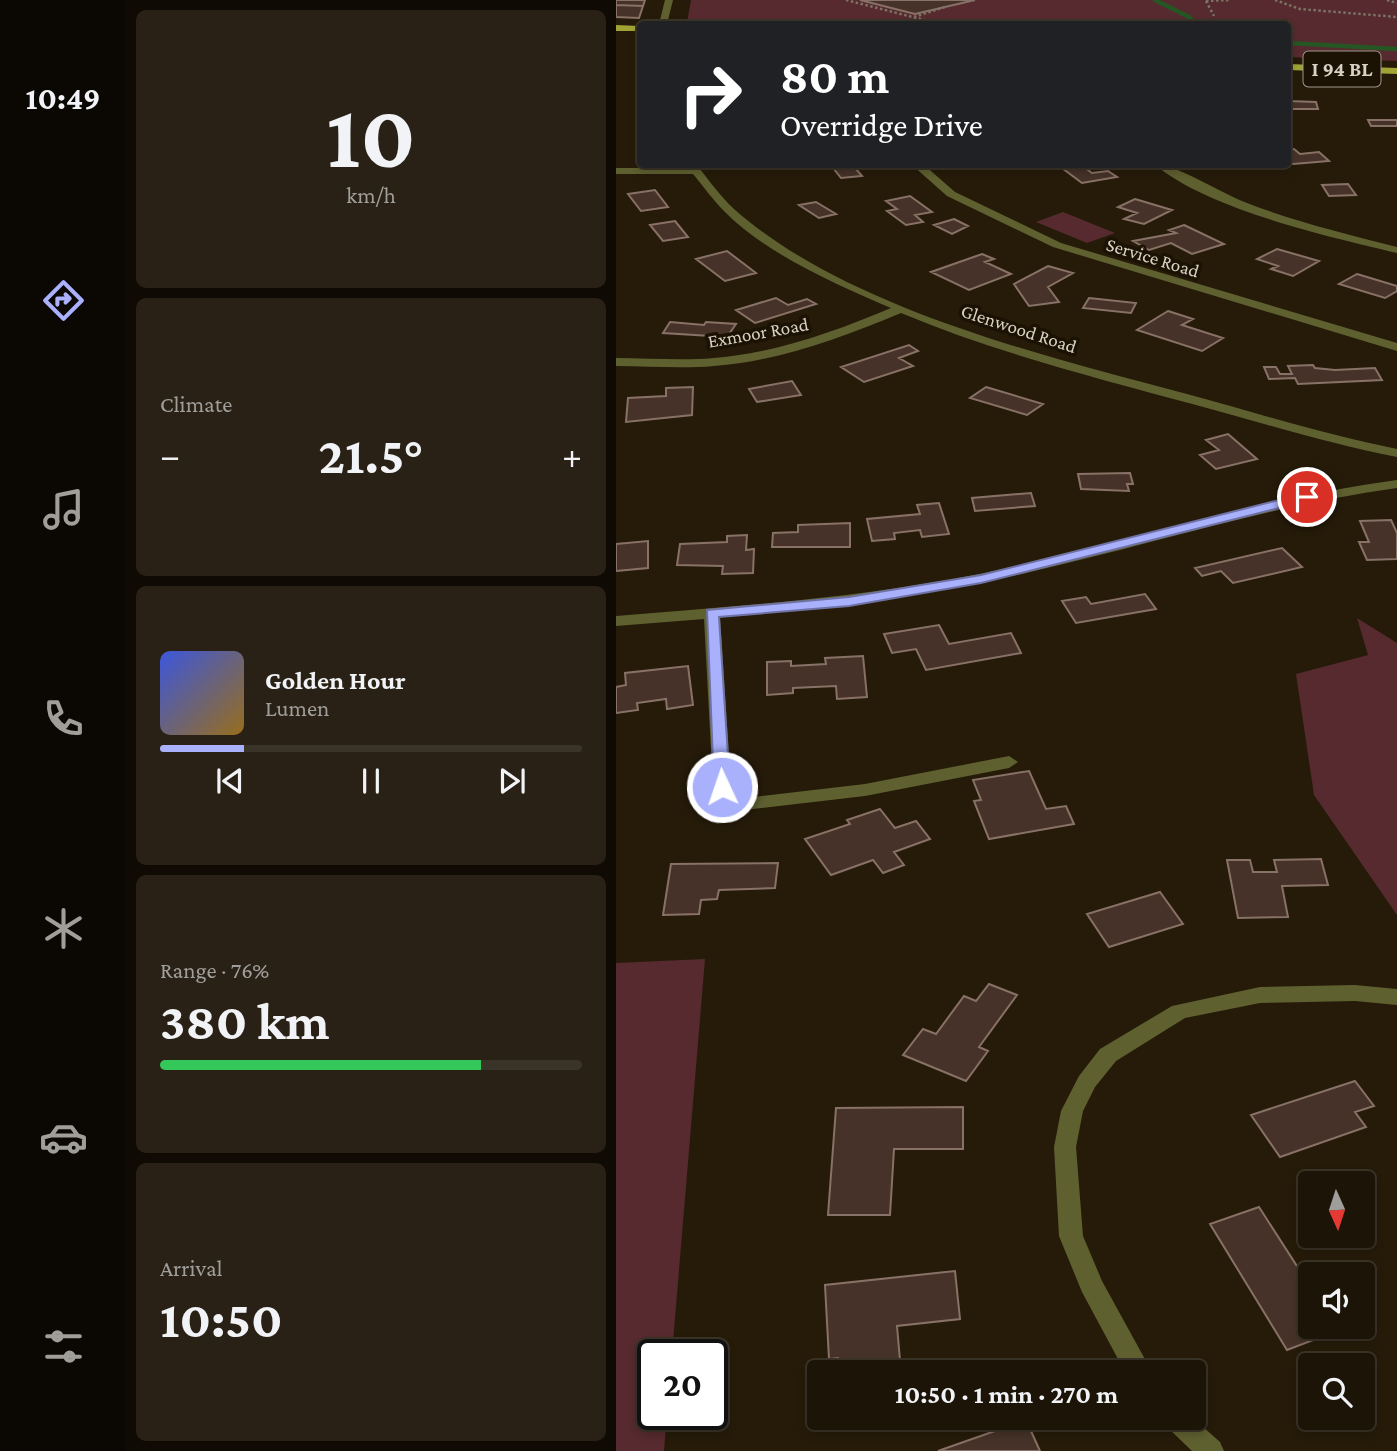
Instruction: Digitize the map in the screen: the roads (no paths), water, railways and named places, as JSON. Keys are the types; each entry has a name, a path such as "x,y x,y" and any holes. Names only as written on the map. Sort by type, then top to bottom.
{"main road":[{"path":"616,28 637,29"},
{"name":"I 94 BL","path":"1291,67 1397,71"}],"street":[{"path":"664,21 669,0"},
{"path":"616,171 692,168"},
{"name":"Glenwood Road","path":"692,168 733,217 784,252 900,309 1046,359 1377,450 1397,453"},
{"name":"Service Road","path":"920,168 951,194 1057,245 1167,281 1397,347"},
{"path":"1166,168 1205,191 1261,213 1397,250"},
{"name":"Exmoor Road","path":"616,362 713,362 754,356 826,339 900,309"},
{"path":"1377,450 1397,477"},
{"path":"616,621 855,601 981,579 1282,501 1397,484"},
{"path":"712,613 722,787 731,800 744,804 865,790 1009,762"},
{"path":"1132,1360 1091,1285 1072,1236 1066,1190 1065,1147 1072,1111 1087,1082 1108,1055 1179,1011 1260,995 1355,993 1397,997"},
{"path":"1188,1430 1211,1451"}],"waterway":[{"path":"1155,0 1192,21"},
{"path":"1291,43 1397,49"}]}
